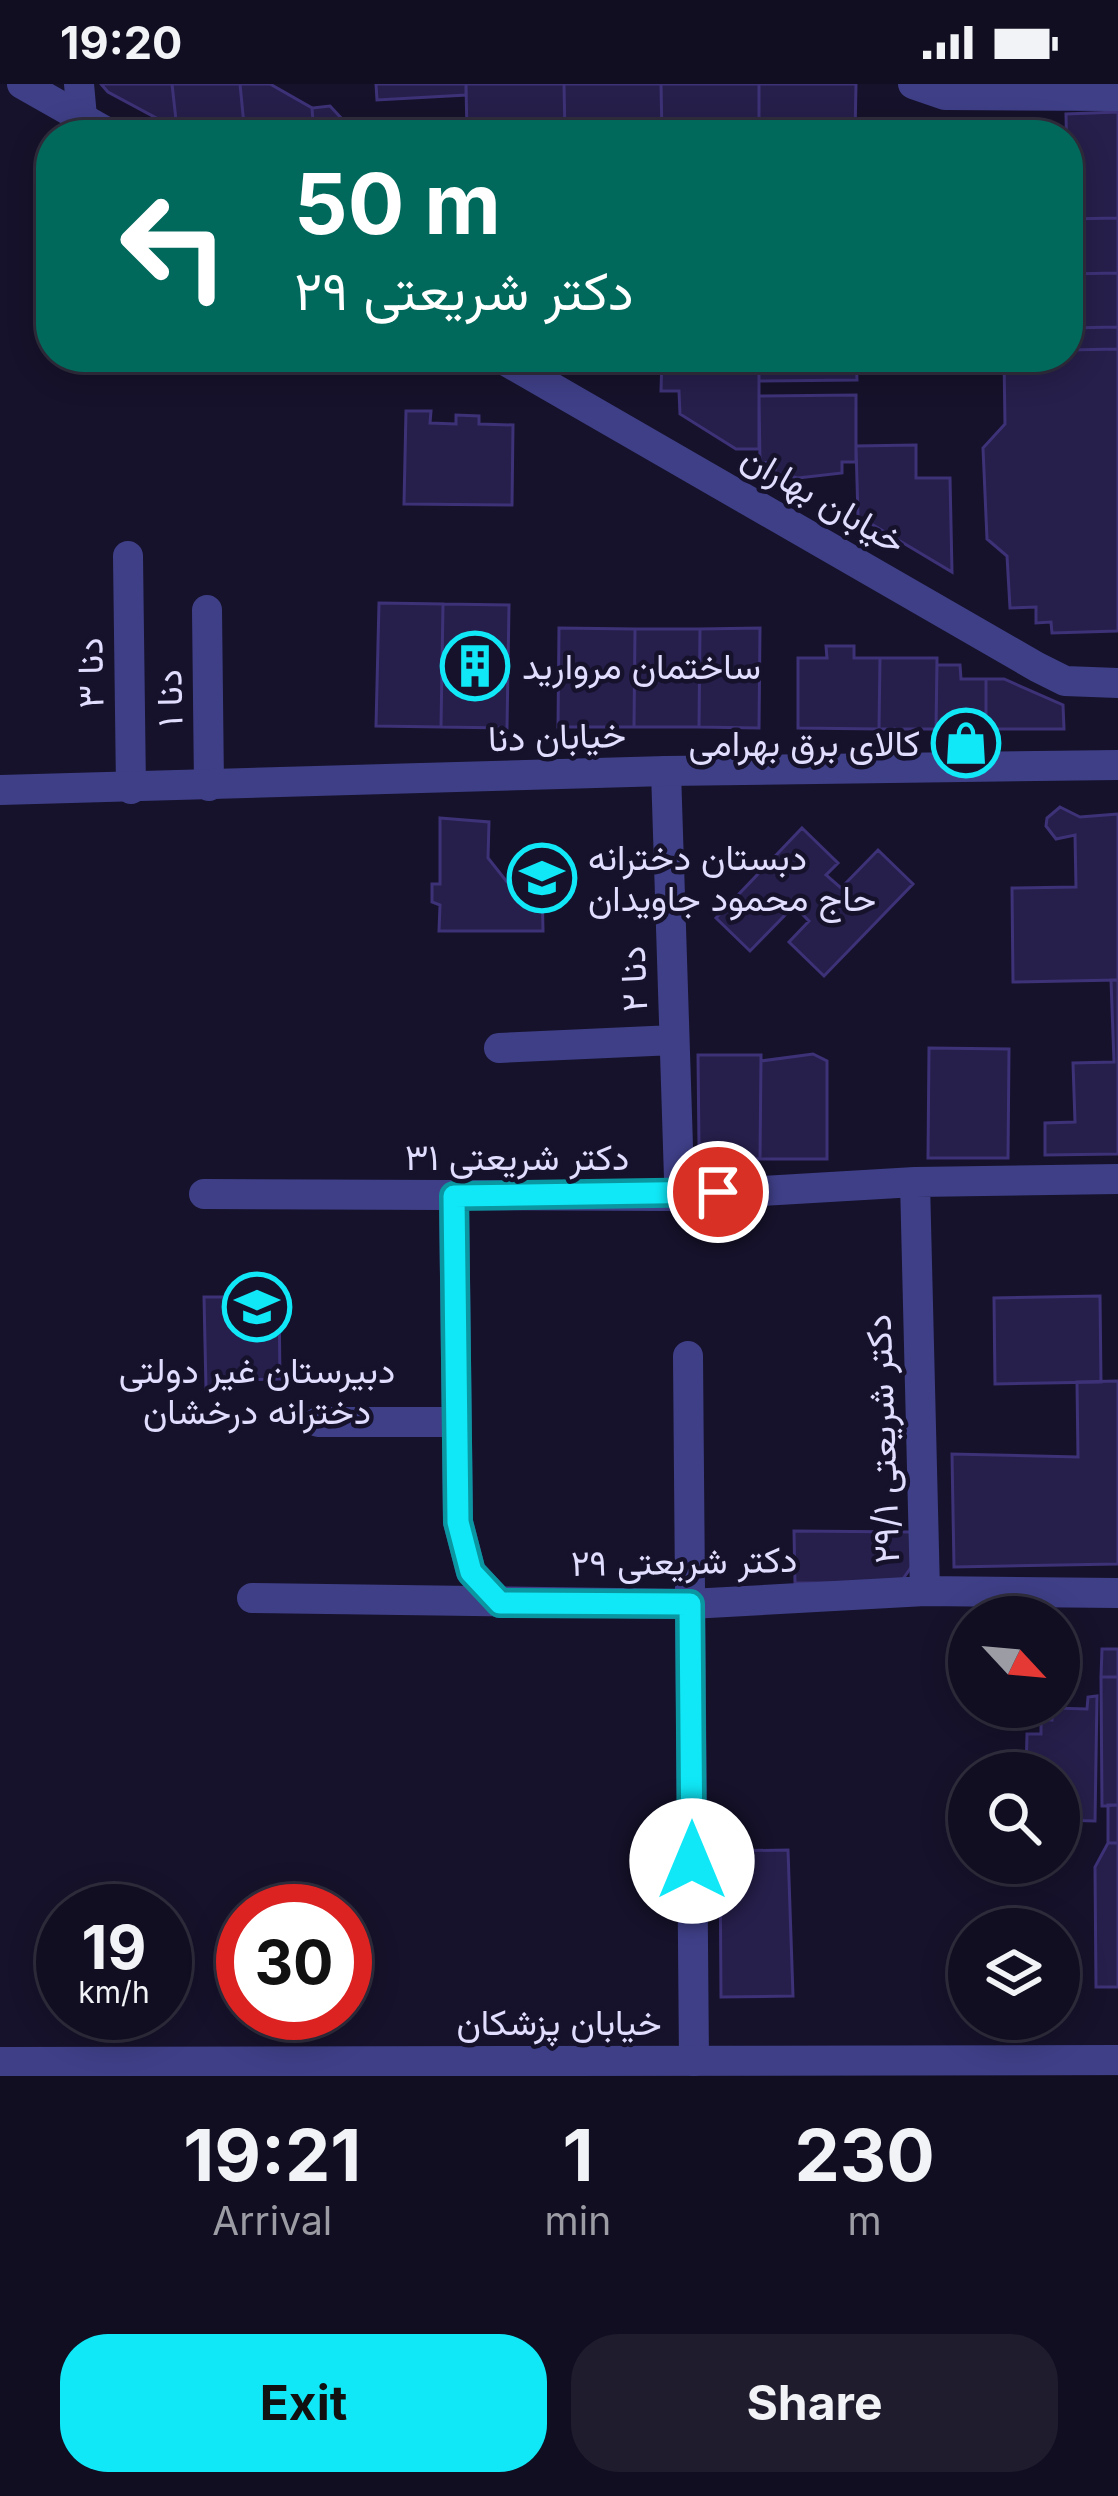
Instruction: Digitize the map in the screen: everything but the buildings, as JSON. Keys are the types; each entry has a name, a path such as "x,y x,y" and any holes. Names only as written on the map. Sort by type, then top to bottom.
{"street":[{"path":"22,84 87,120"},
{"path":"79,84 82,117"},
{"path":"913,84 945,95 1118,96"},
{"name":"خیابان بهاران","path":"525,372 1037,668 1065,681 1118,683"},
{"name":"۳ دنا","path":"128,556 131,789"},
{"name":"۱ دنا","path":"207,610 209,786"},
{"name":"خیابان دنا","path":"0,790 666,771 1118,765"},
{"name":"۲ دنا","path":"666,771 679,1178"},
{"path":"499,1048 674,1040"},
{"name":"۳۱ دکتر شریعتی","path":"204,1194 678,1196 915,1182 1118,1179"},
{"name":"۲۹/۱ دکتر شریعتی","path":"915,1182 925,1591"},
{"path":"454,1196 458,1522 471,1572 500,1603"},
{"path":"688,1357 694,2061"},
{"path":"318,1422 457,1422"},
{"name":"۲۹ دکتر شریعتی","path":"252,1598 690,1604 925,1591 1118,1593"},
{"name":"خیابان پزشکان","path":"0,2062 1118,2060"}],"place":[{"name":"ساختمان مروارید","path":"475,666"},
{"name":"کالای برق بهرامی","path":"966,743"},
{"name":"دبستان دخترانه حاج محمود جاویدان","path":"542,878"},
{"name":"دبیرستان غیر دولتی دخترانه درخشان","path":"257,1307"}],"route":[{"path":"692,1861 690,1604 500,1603 471,1572 458,1522 454,1196 718,1192"}]}
